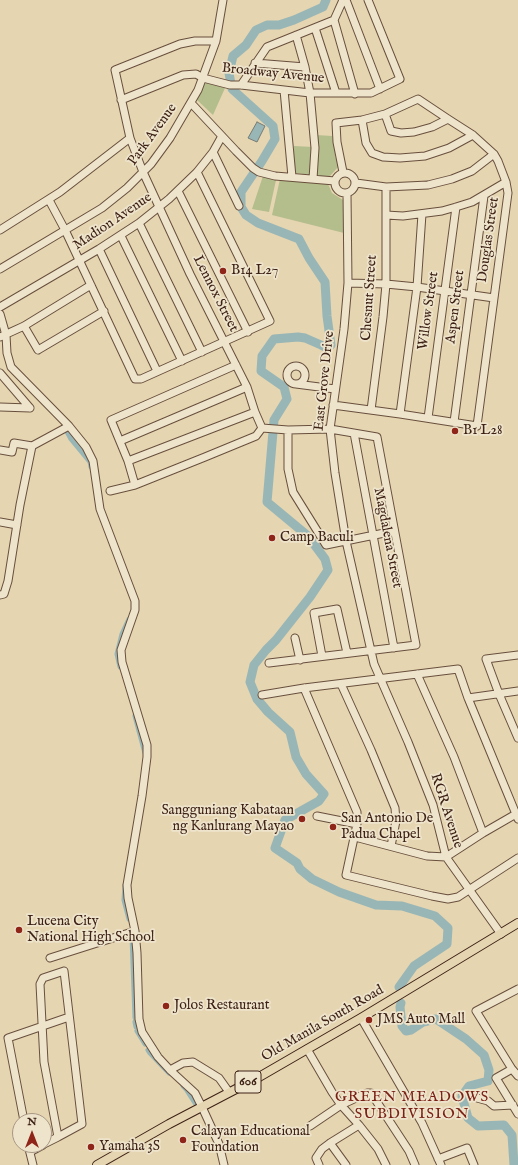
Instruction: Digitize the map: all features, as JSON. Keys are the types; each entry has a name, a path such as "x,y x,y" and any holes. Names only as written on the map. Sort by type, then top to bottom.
{"main road":[{"name":"Old Manila South Road","path":"97,1165 259,1077 361,1018 518,923"}],"street":[{"name":"Park Avenue","path":"0,269 102,208 127,188 151,164 170,138 192,103 203,78 216,41 223,0"},
{"path":"235,85 267,47 334,20 345,0"},
{"path":"345,0 380,89"},
{"name":"Broadway Avenue","path":"121,100 183,75 196,74 203,78 235,85 310,93 371,93 400,80 368,0"},
{"path":"334,20 356,94"},
{"path":"315,28 336,93"},
{"path":"296,36 305,67 310,93 315,148 313,179"},
{"name":"Lennox Street","path":"216,41 195,41 180,44 115,70 130,138 143,172 190,274 247,387 262,428"},
{"path":"255,63 305,67"},
{"path":"284,90 292,177"},
{"name":"Douglas Street","path":"385,114 418,99 473,135 494,154 506,182 508,194 477,426 454,422"},
{"path":"192,103 256,170 275,176 335,181"},
{"path":"343,172 337,142 336,123 362,120 385,114 391,131 401,133 414,132 432,127 448,119"},
{"path":"362,120 366,143 372,153 383,156 400,158 426,156 449,148 473,135"},
{"name":"Madion Avenue","path":"0,307 121,236 159,208 197,172 213,152 222,136"},
{"path":"0,230 49,200 130,138"},
{"path":"213,152 239,206"},
{"path":"356,183 386,187 428,185 452,179 472,171 494,154"},
{"path":"49,200 80,260 135,379 141,379 270,321 197,172"},
{"path":"343,172 352,175 356,180 353,190 347,193 339,191 335,187 335,181 338,175 343,172"},
{"path":"386,215 403,216 422,214 456,207 484,196 506,182"},
{"name":"Chesnut Street","path":"371,410 386,284 386,187"},
{"path":"178,191 248,332"},
{"name":"East Grove Drive","path":"347,193 348,283 344,329 330,429 335,473 346,541 374,664"},
{"name":"Aspen Street","path":"454,422 484,196"},
{"name":"Willow Street","path":"428,418 456,207"},
{"path":"400,414 417,287 422,214"},
{"path":"139,223 202,352"},
{"path":"121,236 182,361"},
{"path":"99,249 157,371"},
{"path":"348,283 386,284 417,287 494,298"},
{"path":"3,336 24,326 91,285"},
{"path":"24,326 38,350 104,311"},
{"path":"0,314 3,336 11,367 69,426 86,447 93,461 100,509 135,601 135,610 121,650 122,662 147,746 142,796 127,885 128,898 135,930 139,1019 142,1032 158,1057 194,1093 219,1144 224,1165"},
{"path":"135,485 128,461 111,420 236,365"},
{"path":"0,374 30,408 0,407"},
{"path":"295,384 335,389"},
{"path":"120,441 247,387"},
{"path":"333,406 454,422"},
{"path":"128,461 255,412"},
{"path":"0,450 12,452 14,443 32,446 69,426"},
{"path":"110,490 135,485 256,436 262,428 288,430 330,429 377,437 416,645 269,663"},
{"path":"288,430 288,469 293,492 326,545 394,531"},
{"name":"Magdalena Street","path":"354,433 394,648"},
{"path":"0,595 4,594 6,587 32,446"},
{"path":"0,522 18,525"},
{"path":"322,656 314,613 337,609 346,654"},
{"path":"295,638 300,660"},
{"path":"518,655 486,659 499,694 515,722 518,738"},
{"name":"RGR Avenue","path":"374,664 408,742 433,805 446,856 501,934"},
{"path":"262,696 304,688 458,669 468,698 517,817 483,833 446,856 427,856 355,837"},
{"path":"417,674 454,757 483,833"},
{"path":"340,684 371,750 395,808 396,821 391,846"},
{"path":"304,688 357,812 355,837 346,875 448,899 458,897 518,858"},
{"path":"468,698 518,691"},
{"path":"317,816 357,824"},
{"path":"50,958 135,930"},
{"path":"52,1140 82,1124 64,971 43,978 40,984 44,1062 58,1137"},
{"path":"518,989 476,1011 518,1076"},
{"path":"22,1113 8,1038 69,1017"},
{"path":"361,1018 422,1123 440,1162 467,1148 474,1165"},
{"path":"307,1049 332,1092 378,1149 386,1165"},
{"path":"170,1070 183,1063 192,1062 219,1078 229,1092"},
{"path":"512,1068 496,1078 518,1114"},
{"path":"310,1126 341,1105 367,1093 371,1093 409,1151 415,1165"},
{"path":"477,1098 488,1101 494,1106 513,1105"},
{"path":"319,1165 316,1158 322,1149 359,1124"},
{"path":"330,1143 346,1165"},
{"path":"30,1153 33,1165"}],"green space":[{"path":"206,82 225,88 213,115 196,99"},
{"path":"316,135 332,136 335,156 339,166 330,176 316,176"},
{"path":"294,146 313,147 311,175 296,173"},
{"path":"263,176 276,180 269,212 252,209"},
{"path":"280,179 328,184 332,193 343,200 344,233 272,215"}],"water":[{"path":"257,122 265,126 257,142 248,138"}],"waterway":[{"path":"326,0 323,7 294,20 279,25 267,25 256,30 246,45 233,56 229,73 232,89 273,126 275,139 241,192 241,207 246,215 258,223 299,239 309,258 325,282 327,316 331,345 327,348 305,338 298,337 274,339 262,356 261,371 284,387 287,399 274,420 267,502 308,536 325,559 328,570 310,597 254,665 250,682 257,699 268,712 290,732 296,757 306,774 324,794 319,801 285,820 275,848 297,863 300,869 312,879 339,892 376,905 402,906 435,916 448,928 447,944 414,966 399,987"},
{"path":"64,426 71,439 90,462 91,467"},
{"path":"120,667 117,654 122,634 129,619"},
{"path":"135,716 145,753"},
{"path":"125,885 124,900 129,919"},
{"path":"132,937 135,1018"},
{"path":"401,1003 402,1026 406,1031 411,1030 423,1022 436,1019 466,1039 484,1055 489,1070 488,1081 469,1086 462,1096 468,1118 478,1126 504,1125 512,1135 514,1165"},
{"path":"135,1022 136,1027"},
{"path":"137,1031 145,1044"},
{"path":"148,1050 169,1073"},
{"path":"183,1086 195,1103"}],"place":[{"name":"B14 L27","path":"223,271"},
{"name":"B1 L28","path":"455,431"},
{"name":"Camp Baculi","path":"272,538"},
{"name":"Sangguniang Kabataan ng Kanlurang Mayao","path":"302,819"},
{"name":"San Antonio De Padua Chapel","path":"333,827"},
{"name":"Lucena City National High School","path":"19,930"},
{"name":"Jolos Restaurant","path":"166,1006"},
{"name":"JMS Auto Mall","path":"369,1020"},
{"name":"Calayan Educational Foundation","path":"183,1140"},
{"name":"Yamaha 3S","path":"91,1147"}],"district":[{"name":"GREEN MEADOWS SUBDIVISION","path":"412,1106"}]}
